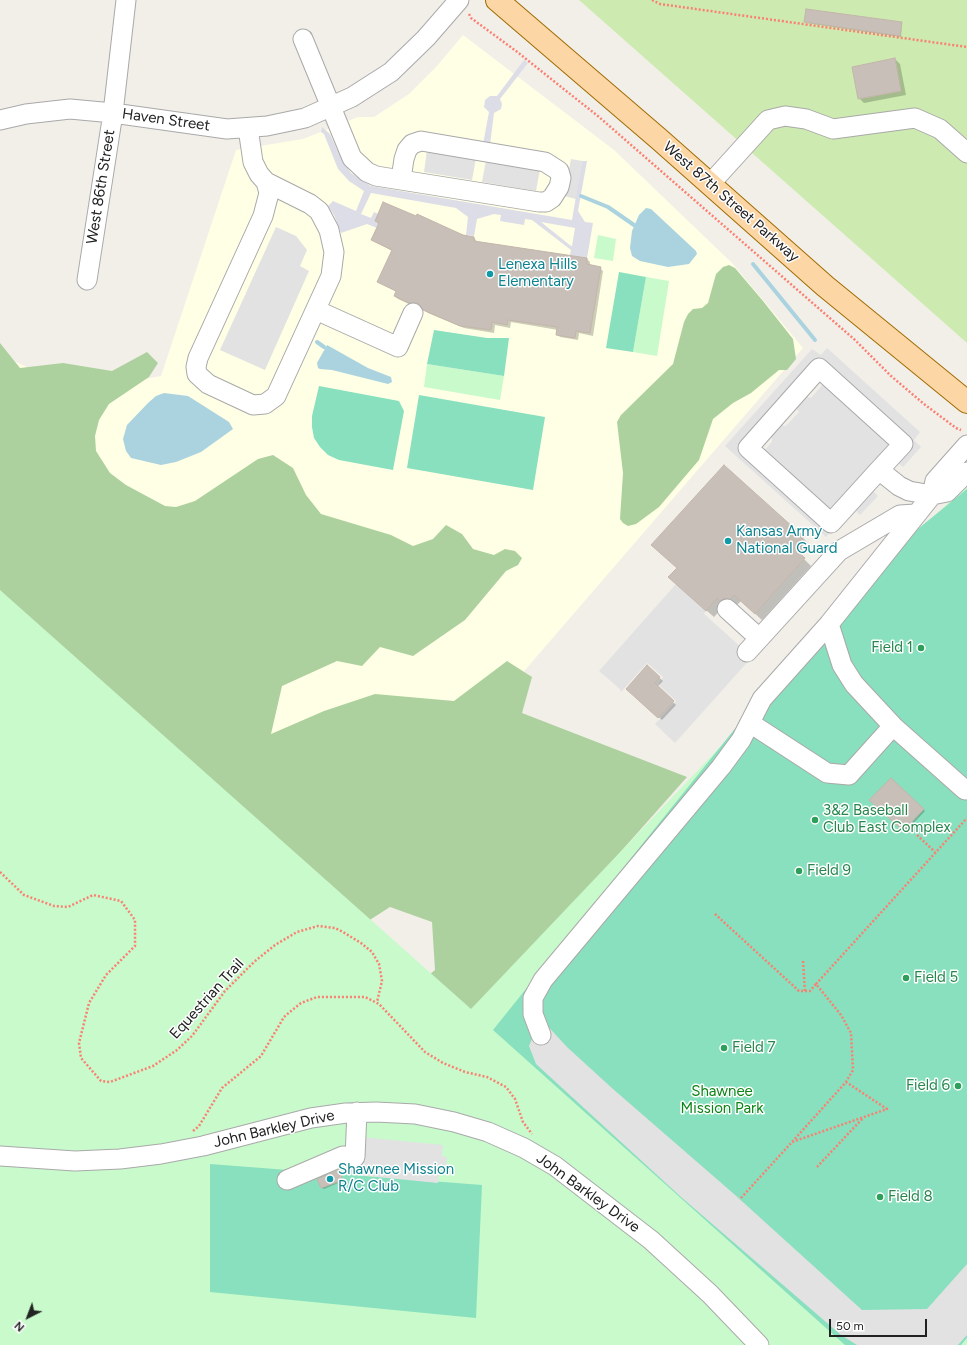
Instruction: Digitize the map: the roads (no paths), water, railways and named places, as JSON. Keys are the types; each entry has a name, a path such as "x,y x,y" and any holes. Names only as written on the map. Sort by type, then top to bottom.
{"main road":[{"name":"West 87th Street Parkway","path":"497,0 710,184 825,286 967,402"}],"street":[{"name":"West 86th Street","path":"87,280 113,113 126,0"},
{"name":"Haven Street","path":"0,120 48,110 70,109 113,113 226,129 248,128 305,118 365,89 391,72 420,43 464,7"},
{"path":"303,39 352,158 360,166 376,176 539,202 546,202 552,198 559,187 561,178 559,171 545,162 421,141 412,144 407,150 401,179"},
{"path":"710,184 768,120 785,116 806,120 833,129 915,118 940,129 967,153"},
{"path":"248,128 253,162 259,174 266,182 310,204 319,211 329,230 334,252 331,276 276,396 270,402 265,404 253,405 208,384 197,374 196,367 198,358 267,206 268,192 266,182"},
{"path":"316,310 398,347 413,313"},
{"path":"819,368 903,444 879,470 831,523 748,448 819,368"},
{"path":"541,1035 533,1014 533,998 543,980 720,767 741,740 762,699 829,624 915,514 932,495 935,481 967,445"},
{"path":"879,470 899,486 909,491 932,495 947,492 967,472"},
{"path":"746,652 839,551 900,515 915,514"},
{"path":"726,609 759,638"},
{"path":"829,624 842,665 854,684 893,726 965,790"},
{"path":"750,723 827,773 849,775 893,726"},
{"path":"287,1180 343,1156 355,1157 357,1112"},
{"name":"John Barkley Drive","path":"0,1156 75,1161 120,1159 203,1146 311,1118 357,1112 415,1114 454,1122 488,1132 524,1148 555,1166 651,1240 710,1294 759,1345"}],"water":[{"path":"646,208 651,209 696,251 697,254 689,264 668,267 640,261 632,256 630,248 632,231 639,215"},
{"path":"327,345 368,368 391,377 392,382 388,384 318,368 317,363"},
{"path":"164,393 188,396 229,422 233,429 201,452 176,462 161,465 131,458 126,451 123,439 127,425 156,396"}],"waterway":[{"path":"581,196 608,207 634,225"},
{"path":"753,264 815,340"},
{"path":"317,342 324,347"}],"place":[{"name":"Lenexa Hills Elementary","path":"490,274"},
{"name":"Kansas Army National Guard","path":"728,541"},
{"name":"Field 1","path":"921,648"},
{"name":"3&2 Baseball Club East Complex","path":"815,820"},
{"name":"Field 9","path":"799,871"},
{"name":"Field 5","path":"906,978"},
{"name":"Field 7","path":"724,1048"},
{"name":"Field 6","path":"958,1086"},
{"name":"Shawnee Mission R/C Club","path":"330,1179"},
{"name":"Field 8","path":"880,1197"}],"park label":[{"name":"Shawnee Mission Park","path":"722,1100"}]}
